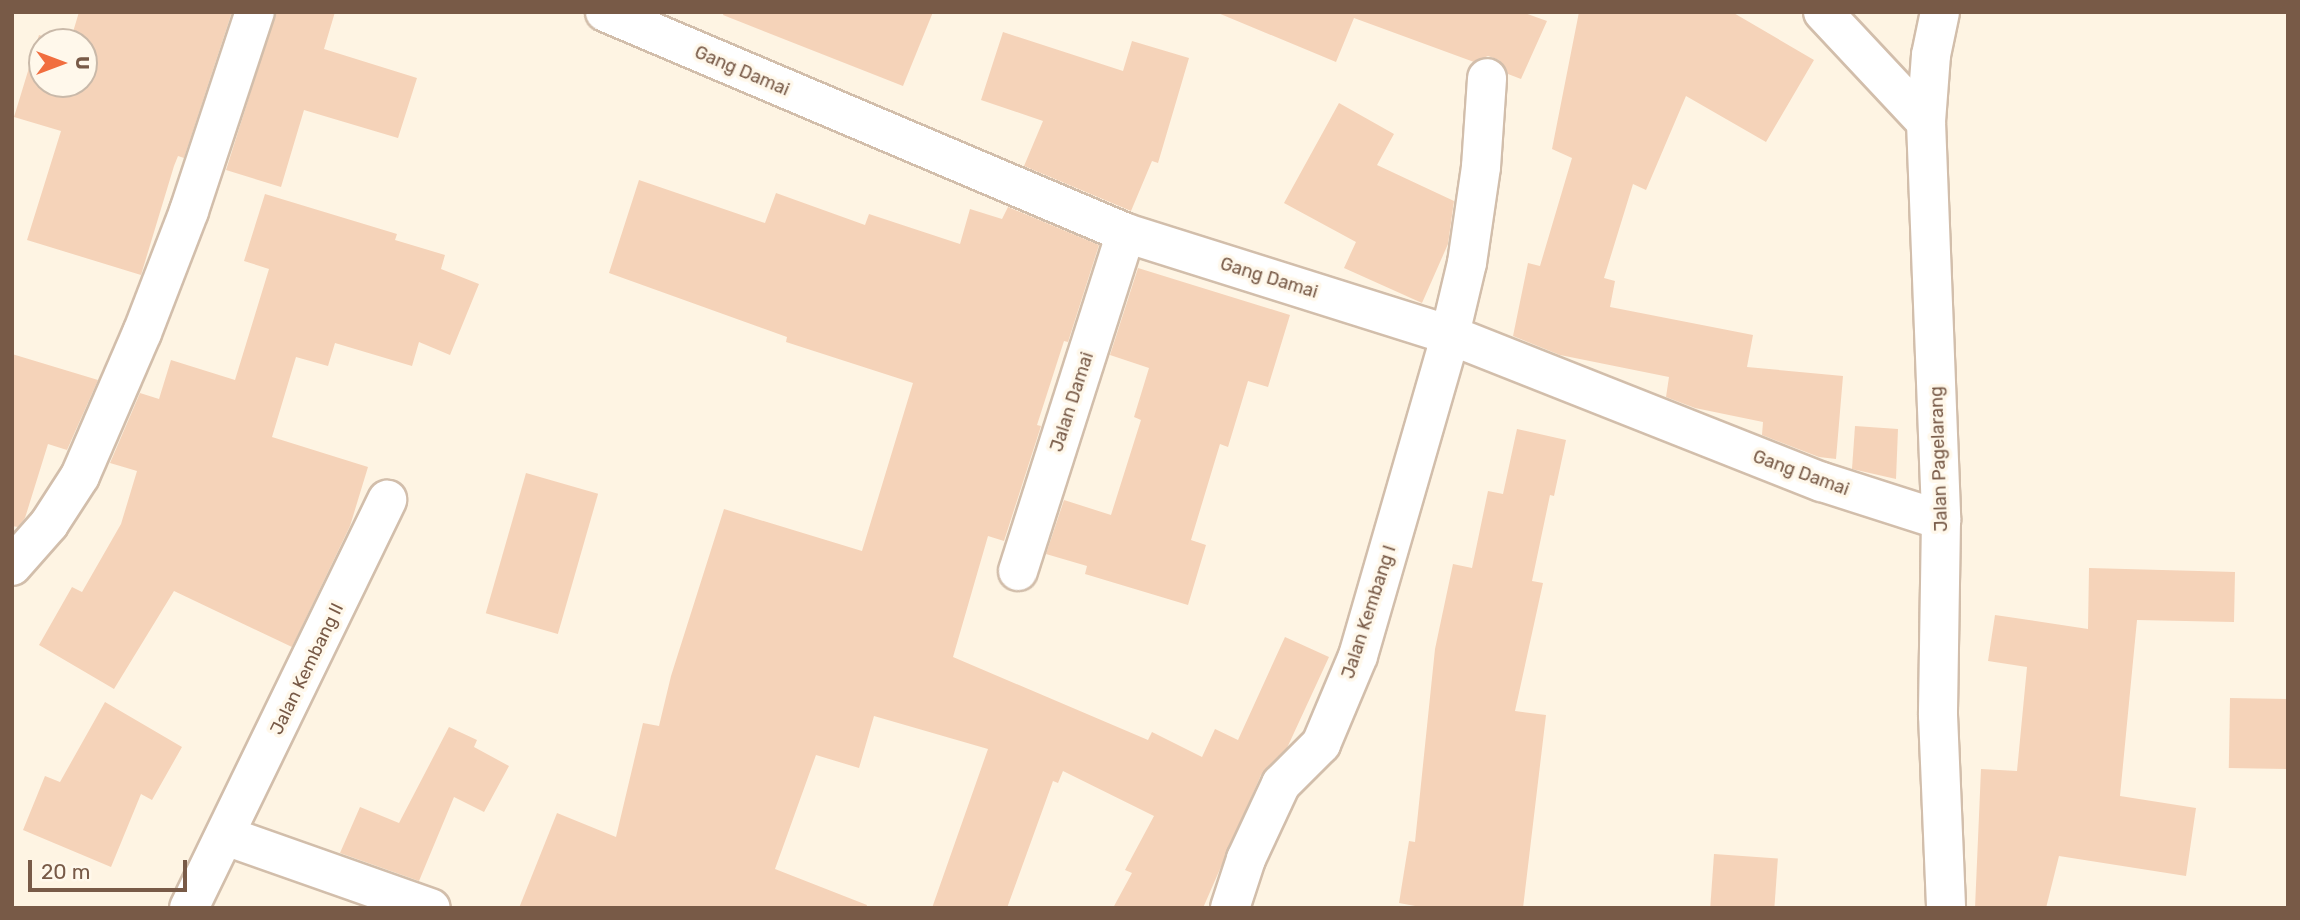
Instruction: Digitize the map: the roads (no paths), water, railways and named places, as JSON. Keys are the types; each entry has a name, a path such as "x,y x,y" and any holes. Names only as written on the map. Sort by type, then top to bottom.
{"street":[{"path":"12,566 48,524 80,476 142,333 189,211 255,12"},
{"name":"Gang Damai","path":"605,12 1126,233 1450,335 1822,482 1941,520"},
{"path":"1823,12 1926,122"},
{"name":"Jalan Pagelarang","path":"1940,12 1931,55 1926,122 1941,520 1938,716 1946,908"},
{"name":"Jalan Kembang I","path":"1230,908 1246,859 1280,784 1321,744 1358,656 1450,335 1467,263 1480,167 1487,78"},
{"name":"Jalan Damai","path":"1018,571 1126,233"},
{"name":"Jalan Kembang II","path":"189,908 387,500"},
{"path":"226,836 431,908"}]}
